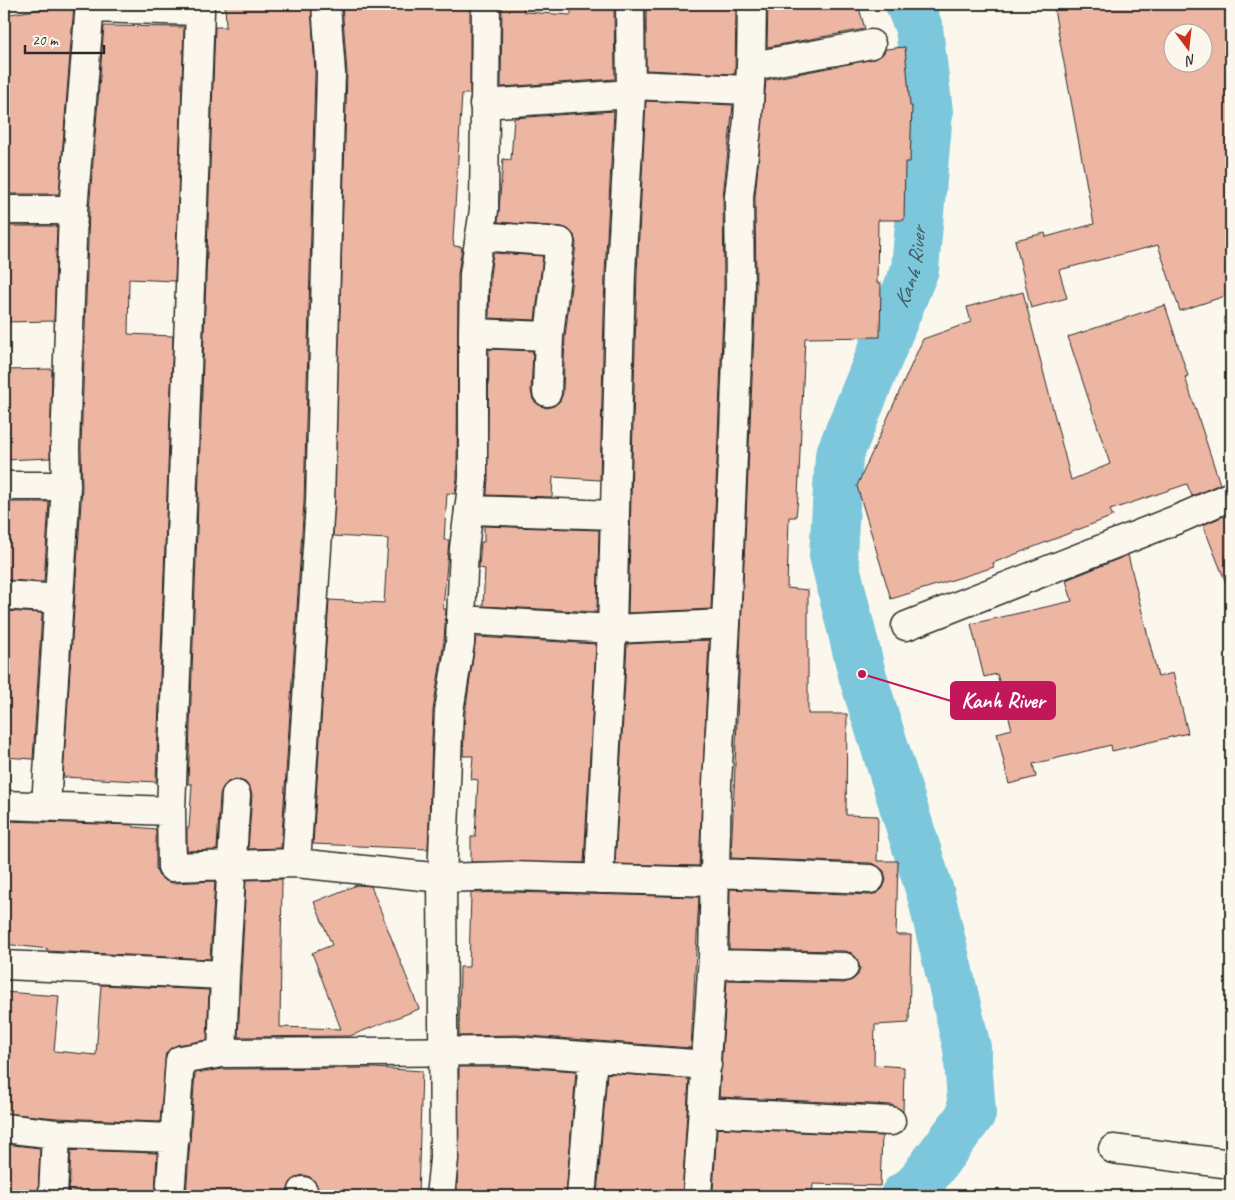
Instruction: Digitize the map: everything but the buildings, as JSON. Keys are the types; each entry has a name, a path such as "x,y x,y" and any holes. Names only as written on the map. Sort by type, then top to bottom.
{"street":[{"path":"296,862 320,494 331,73 326,4"},
{"path":"440,1196 444,1159 442,878 449,711 461,620 464,548 473,479 474,274 484,210 486,4"},
{"path":"599,879 612,629 621,272 631,89 630,4"},
{"path":"697,1196 704,1112 712,964 717,784 740,296 739,196 748,120 752,4"},
{"path":"46,806 66,486 65,448 73,210 89,6 200,11 171,811 172,867 296,862 442,878 509,876 599,879 714,877 870,879"},
{"path":"484,104 750,79 776,61 829,54 871,44"},
{"path":"4,210 73,210"},
{"path":"480,236 560,242 549,336 547,392"},
{"path":"473,334 549,336"},
{"path":"4,486 66,486"},
{"path":"906,626 1183,517 1231,496"},
{"path":"469,510 615,515"},
{"path":"4,596 60,599"},
{"path":"461,620 612,629 726,624"},
{"path":"222,1053 236,795"},
{"path":"4,805 171,811"},
{"path":"712,964 844,967"},
{"path":"4,965 225,975"},
{"path":"170,1196 180,1060 222,1053 516,1051 706,1065"},
{"path":"581,1196 593,1058"},
{"path":"704,1112 891,1121"},
{"path":"4,1128 56,1134 175,1138"},
{"path":"53,1196 56,1134"},
{"path":"1113,1149 1231,1164"}],"waterway":[{"name":"Kanh River","path":"904,1196 916,1188 972,1113 967,1048 931,895 862,674 833,555 839,456 915,269 929,112 919,28 909,4"}],"place":[{"name":"Kanh River","path":"862,674"}]}
